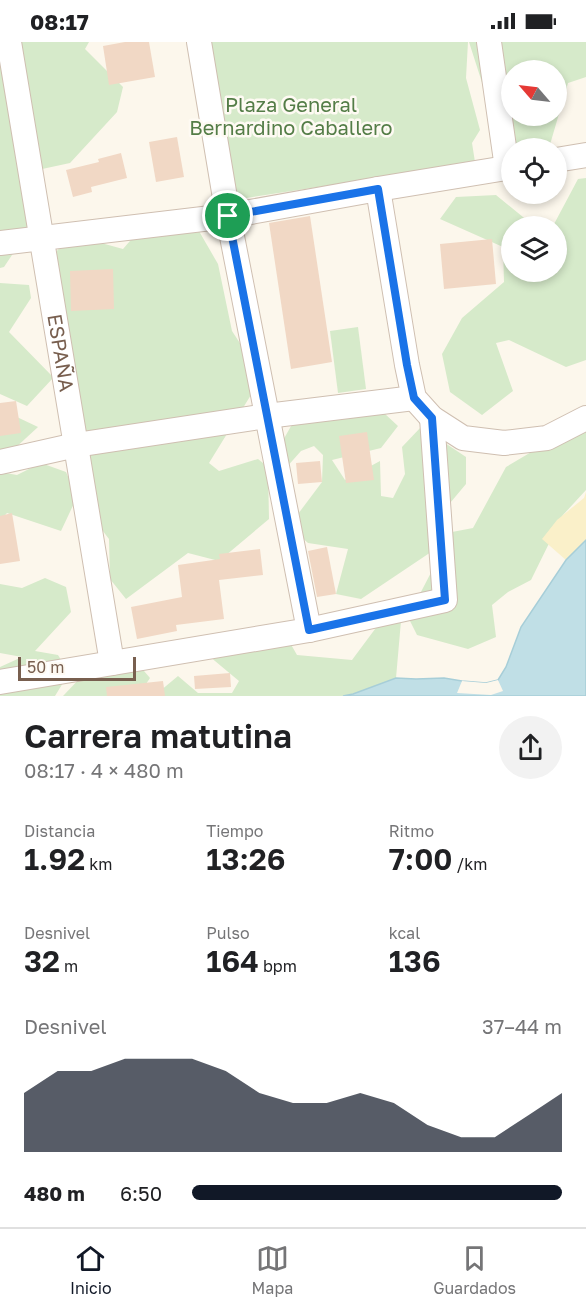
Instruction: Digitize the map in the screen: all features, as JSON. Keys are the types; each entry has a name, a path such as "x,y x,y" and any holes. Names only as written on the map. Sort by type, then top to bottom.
{"street":[{"name":"ESPAÑA","path":"9,42 112,663"},
{"path":"199,42 228,216 309,630"},
{"path":"489,42 504,138"},
{"path":"567,158 586,155"},
{"path":"0,243 228,216 501,169"},
{"path":"378,189 414,398 432,418 463,438 504,443 547,438 586,418"},
{"path":"0,462 76,445 267,416 414,398"},
{"path":"0,682 309,630 445,600 432,418"}],"green space":[{"path":"2,42 89,42 85,49 123,87 117,112 70,163 19,174 32,225 4,267 0,268 0,66"},
{"name":"Plaza General Bernardino Caballero","path":"201,42 468,42 466,78 480,130 472,143 475,162 358,188 344,183 227,201 222,171 201,133"},
{"path":"469,42 586,42 586,77 568,83 567,86 567,60 501,60 501,126 555,126 552,138 501,138 501,142"},
{"path":"586,178 586,360 566,367 509,340 496,343 513,391 482,415 450,392 442,354 462,318 504,282 567,282 567,216 558,216 565,204 567,204 578,179"},
{"path":"496,195 501,199 501,204 507,204 522,216 501,216 501,246 440,219 456,197"},
{"path":"149,219 192,219 218,264 232,331 262,377 209,463 219,471 258,459 268,467 295,419 371,401 398,426 381,448 332,460 345,480 380,461 381,496 393,498 405,474 402,447 421,427 466,457 466,484 440,515 434,550 361,599 336,594 348,549 308,543 289,526 322,482 323,455 314,446 301,451 277,478 268,468 269,519 219,561 188,553 126,599 110,579 109,539 77,497 61,531 7,513 0,521 0,472 17,475 41,463 66,472 76,495 53,378 27,406 0,394 0,283 29,285 31,298 9,332 53,377 53,255 72,235 123,249"},
{"path":"358,327 366,389 338,393 330,331"},
{"path":"0,409 38,427 13,450 0,453"},
{"path":"586,410 586,490 563,515 531,580 508,592 492,605 496,637 468,649 417,635 408,617 452,532 473,528 506,467 572,428"},
{"path":"45,578 66,587 71,612 35,651 58,655 69,673 55,696 0,696 0,667 22,657 0,653 0,584 22,588"},
{"path":"381,621 401,621 396,678 353,694 343,696 154,696 178,676 198,693 232,693 239,681 209,656 239,629 281,627 297,655 352,660"},
{"path":"138,664 150,678 138,696 63,696 84,674"}],"sand":[{"path":"586,492 586,540 566,560 542,539 557,520 584,498"}],"water":[{"path":"586,540 586,696 343,696 396,678 444,678 486,683 498,680 506,667 521,627 566,560"}],"pier":[{"path":"498,680 503,691 491,695 457,693 462,681 486,683"}],"building":[{"path":"125,42 149,42 155,77 109,85 103,46"},
{"path":"177,137 184,177 156,182 149,142"},
{"path":"121,153 127,178 91,187 92,192 73,197 66,170 99,162 98,159"},
{"path":"310,216 332,362 291,369 269,223"},
{"path":"492,239 496,284 444,289 440,244"},
{"path":"113,269 114,309 71,311 70,271"},
{"path":"16,401 21,433 0,436 0,403"},
{"path":"367,432 374,480 346,483 339,436"},
{"path":"320,461 322,482 298,484 296,463"},
{"path":"12,513 20,561 0,564 0,516"},
{"path":"327,547 336,594 317,597 308,551"},
{"path":"260,549 263,575 219,580 224,619 176,625 177,631 137,639 131,607 182,597 178,565 220,559 219,554"},
{"path":"230,673 231,687 195,689 194,676"},
{"path":"163,681 165,696 107,696 106,687"}],"route":[{"path":"378,189 414,398 432,418 445,600 309,630 228,216 378,189"}]}
